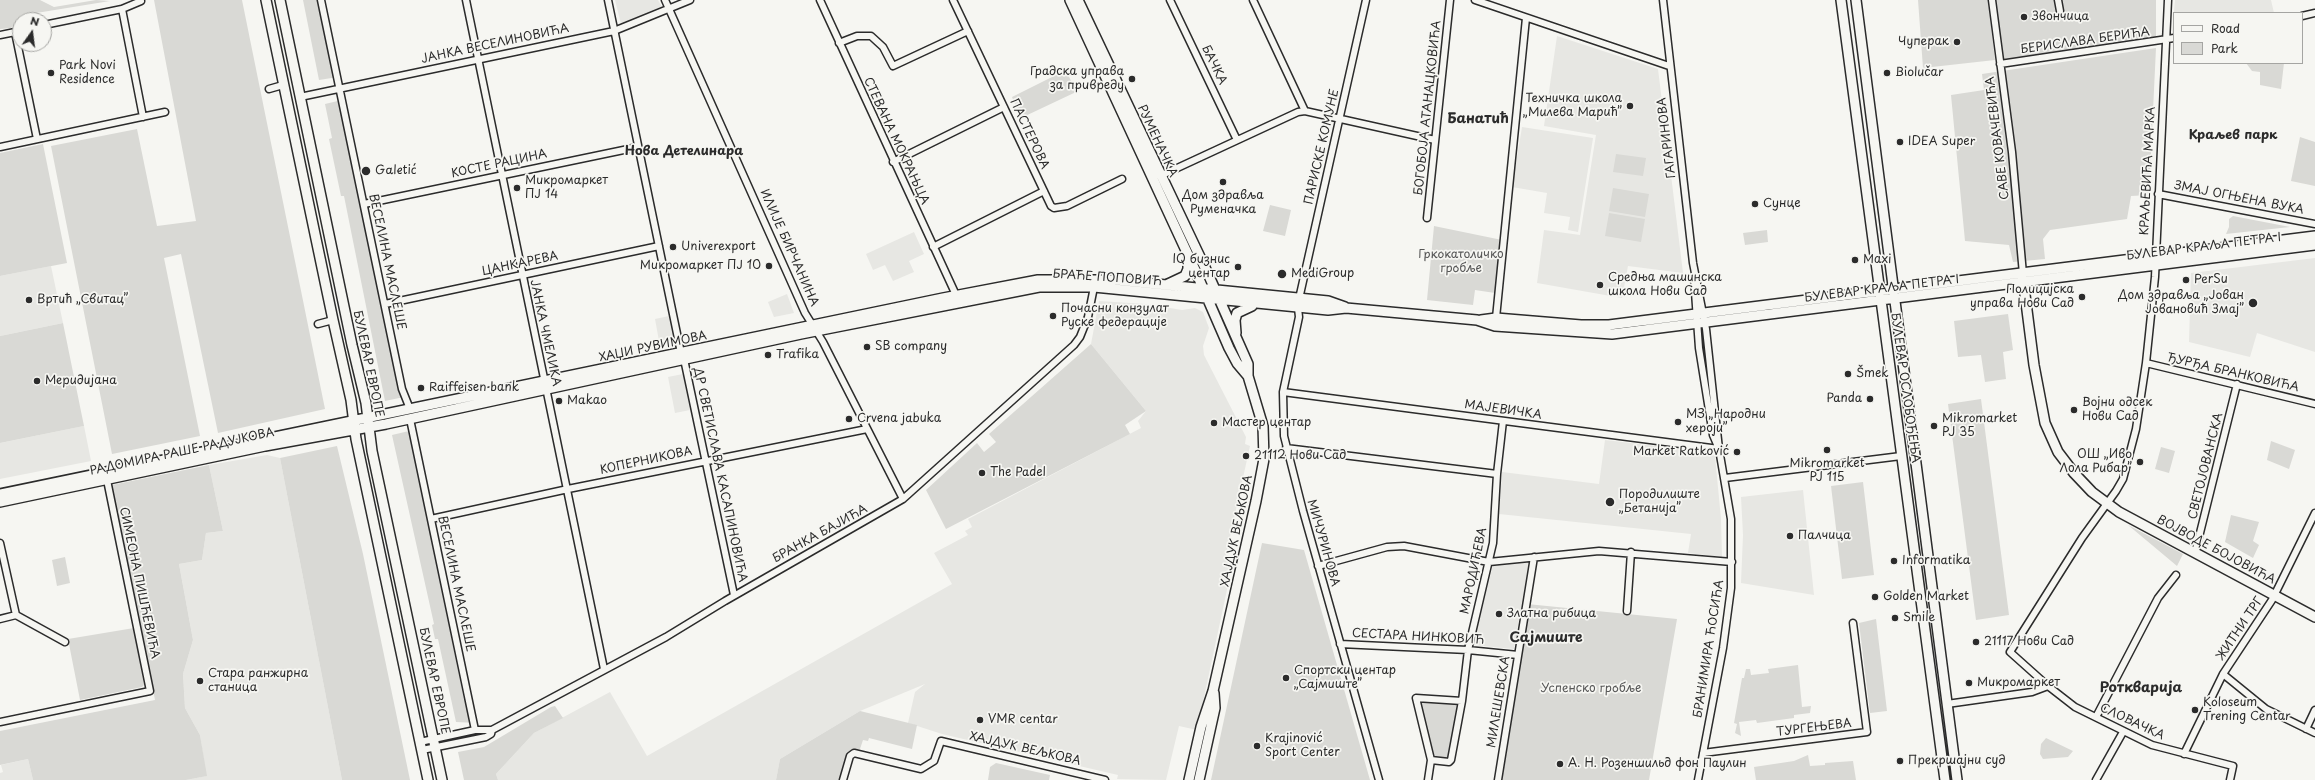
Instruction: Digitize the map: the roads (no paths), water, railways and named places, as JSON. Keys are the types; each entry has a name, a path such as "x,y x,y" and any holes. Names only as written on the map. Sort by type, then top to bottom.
{"street":[{"name":"БУЛЕВАР ЕВРОПЕ","path":"266,0 428,780"},
{"name":"БУЛЕВАР ЕВРОПЕ","path":"280,0 368,417 442,780"},
{"path":"283,0 286,34"},
{"name":"ВЕСЕЛИНА МАСЛЕШЕ","path":"321,0 402,389 410,409"},
{"name":"ЈАНКА ЧМЕЛИКА","path":"466,0 501,175 568,489 604,670"},
{"name":"ДР СВЕТИСЛАВА КАСАПИНОВИЋА","path":"608,0 682,356 734,596"},
{"name":"ИЛИЈЕ БИРЧАНИНА","path":"665,0 814,328 903,499"},
{"name":"ЈАНКА ВЕСЕЛИНОВИЋА","path":"300,97 614,31 690,0"},
{"name":"СТЕВАНА МОКРАЊЦА","path":"820,0 893,162 957,298"},
{"name":"ПАСТЕРОВА","path":"953,0 1051,206 1060,208 1122,179"},
{"name":"РУМЕНАЧКА","path":"1070,0 1203,290"},
{"name":"РУМЕНАЧКА","path":"1078,0 1215,291"},
{"name":"БАЧКА","path":"1170,0 1237,140"},
{"path":"1253,0 1305,111"},
{"name":"ПАРИСКЕ КОМУНЕ","path":"1299,303 1366,0"},
{"name":"БОГОБОЈА АТАНАЦКОВИЋА","path":"1427,218 1450,0"},
{"path":"1475,0 1669,66"},
{"name":"ГАГАРИНОВА","path":"1663,0 1669,66 1701,324"},
{"name":"БУЛЕВАР ОСЛОБОЂЕЊА","path":"1841,0 1944,780"},
{"name":"БУЛЕВАР ОСЛОБОЂЕЊА","path":"1856,0 1957,780"},
{"name":"САВЕ КОВАЧЕВИЋА","path":"1992,0 2012,152 2023,279"},
{"path":"2058,0 2060,11"},
{"name":"КРАЉЕВИЋА МАРКА","path":"2031,671 2011,655 2011,649 2123,479 2136,429 2146,363 2155,261 2168,0"},
{"path":"52,23 122,9 141,1"},
{"path":"122,9 146,116"},
{"path":"2303,16 2315,13"},
{"path":"1496,318 1526,18"},
{"path":"840,43 857,36 871,36 883,47 893,66 968,31"},
{"path":"0,35 12,33"},
{"name":"БЕРИСЛАВА БЕРИЋА","path":"2000,64 2173,38"},
{"path":"22,52 37,139"},
{"path":"269,89 284,85"},
{"path":"893,162 1004,107"},
{"path":"1160,176 1237,140 1305,111 1435,140"},
{"path":"0,147 165,112"},
{"name":"КОСТЕ РАЦИНА","path":"364,204 638,147"},
{"path":"933,247 1044,192"},
{"name":"ЗМАЈ ОГЊЕНА ВУКА","path":"2158,194 2315,224"},
{"name":"БУЛЕВАР КРАЉА ПЕТРА I","path":"1207,299 1259,304 1328,301 1346,308 1477,320 1496,318 1594,326 1894,295 2023,279 2155,261 2315,236"},
{"name":"БУЛЕВАР КРАЉА ПЕТРА I","path":"2155,261 2315,245"},
{"name":"ЦАНКАРЕВА","path":"385,304 659,246"},
{"path":"1166,285 1178,281 1185,276 1188,269 1188,257"},
{"name":"БРАЋЕ ПОПОВИЋ","path":"957,298 1038,280 1062,279 1116,280 1203,290"},
{"name":"ВОЈВОДЕ БОЈОВИЋА","path":"2023,279 2035,370 2049,434 2067,465 2088,488 2106,503 2195,553 2315,617"},
{"name":"БРАЋЕ ПОПОВИЋ","path":"957,298 1038,287 1094,287 1207,299"},
{"name":"БРАНКА БАЈИЋА","path":"435,743 475,730 492,730 666,637 734,596 903,499 1074,345 1088,317 1094,287"},
{"name":"БУЛЕВАР КРАЉА ПЕТРА I","path":"1203,290 1299,303"},
{"name":"ХАЈДУК ВЕЉКОВА","path":"1203,290 1237,363 1248,376"},
{"name":"ХАЈДУК ВЕЉКОВА","path":"1189,780 1201,727 1213,691 1263,464 1263,426 1248,376 1248,364 1215,291"},
{"name":"БУЛЕВАР КРАЉА ПЕТРА I","path":"1477,320 1496,326 1603,334 1701,324 1880,296"},
{"name":"ХАЏИ РУВИМОВА","path":"354,420 545,385 957,298"},
{"name":"МИЧУРИНОВА","path":"1299,303 1299,317 1283,392 1282,425 1286,448 1318,566 1379,780"},
{"path":"1238,342 1235,320 1237,313 1243,309 1259,304"},
{"path":"318,324 332,320"},
{"name":"БРАНИМИРА ЋОСИЋА","path":"1701,324 1713,435 1719,449"},
{"name":"БРАНИМИРА ЋОСИЋА","path":"1698,780 1723,648 1731,588 1732,562 1731,519 1719,449 1701,324"},
{"name":"ЂУРЂА БРАНКОВИЋА","path":"2146,363 2238,384 2315,404"},
{"name":"СВЕТОЈОВАНСКА","path":"2195,553 2238,384"},
{"name":"ХАЏИ РУВИМОВА","path":"369,427 410,419 545,385"},
{"name":"МАЈЕВИЧКА","path":"1283,392 1503,422 1719,449"},
{"name":"ВЕСЕЛИНА МАСЛЕШЕ","path":"410,419 475,730"},
{"name":"РАДОМИРА РАШЕ РАДУЈКОВА","path":"0,494 354,420"},
{"name":"МАРОДИЋЕВА","path":"1431,760 1449,762 1452,760 1468,650 1489,562 1495,520 1497,474 1503,422"},
{"name":"РАДОМИРА РАШЕ РАДУЈКОВА","path":"0,502 265,446 369,427"},
{"name":"КОПЕРНИКОВА","path":"431,519 568,489 867,429"},
{"path":"1286,448 1497,474"},
{"path":"1725,478 1901,456"},
{"name":"СИМЕОНА ПИШЋЕВИЋА","path":"0,722 150,691 107,480"},
{"name":"ЖИТНИ ТРГ","path":"2184,754 2223,674 2275,596 2315,513"},
{"path":"0,544 16,616"},
{"path":"1318,566 1387,547 1404,546 1489,562 1599,551 1631,552 1732,562"},
{"path":"1627,611 1631,552"},
{"name":"МИЛЕШЕВСКА","path":"1498,780 1534,557"},
{"path":"2096,717 2158,598 2176,575"},
{"path":"0,619 16,616 65,642"},
{"name":"ТУРГЕЊЕВА","path":"1703,753 1867,732 1854,623"},
{"name":"СЕСТАРА НИНКОВИЋ","path":"1340,644 1468,650 1518,655"},
{"name":"СЛОВАЧКА","path":"2031,671 2075,707 2123,732 2152,745 2231,765 2234,769 2230,780"},
{"path":"2223,674 2266,709 2315,733"},
{"path":"1947,704 2032,692 2043,690 2048,686"},
{"name":"ХАЈДУК ВЕЉКОВА","path":"1200,780 1215,708 1213,691"},
{"path":"1428,780 1431,760 1416,698 1460,701"},
{"path":"2306,729 2315,710"},
{"name":"БРАНКА БАЈИЋА","path":"435,743 486,737 491,734 492,730"},
{"path":"2096,780 2123,732"},
{"name":"ХАЈДУК ВЕЉКОВА","path":"843,780 850,756 856,753 921,769 932,763 939,742 941,741 1105,780"},
{"path":"421,746 435,743"}],"place":[{"name":"Звончица","path":"2024,17"},
{"name":"Чуперак","path":"1957,42"},
{"name":"Park Novi Residence","path":"51,73"},
{"name":"Biolučar","path":"1887,73"},
{"name":"Градска управа за привреду","path":"1132,79"},
{"name":"Техничка школа „Милева Марић”","path":"1630,106"},
{"name":"IDEA Super","path":"1900,142"},
{"name":"Galetić","path":"366,171"},
{"name":"Дом здравља Руменачка","path":"1223,182"},
{"name":"Микромаркет ПЈ 14","path":"517,188"},
{"name":"Сунце","path":"1755,204"},
{"name":"Univerexport","path":"673,247"},
{"name":"Maxi","path":"1855,260"},
{"name":"Микромаркет ПЈ 10","path":"769,266"},
{"name":"IQ бизнис центар","path":"1238,267"},
{"name":"MediGroup","path":"1282,274"},
{"name":"PerSu","path":"2186,280"},
{"name":"Средња машинска школа Нови Сад","path":"1600,285"},
{"name":"Полицијска управа Нови Сад","path":"2082,297"},
{"name":"Вртић „Свитац”","path":"29,300"},
{"name":"Дом здравља „Јован Јовановић Змај”","path":"2253,303"},
{"name":"Почасни конзулат Руске федерације","path":"1053,316"},
{"name":"SB company","path":"867,347"},
{"name":"Trafika","path":"768,355"},
{"name":"Šmek","path":"1848,374"},
{"name":"Меридијана","path":"37,381"},
{"name":"Raiffeisen bank","path":"421,388"},
{"name":"Panda","path":"1870,399"},
{"name":"Makao","path":"559,401"},
{"name":"Војни одсек Нови Сад","path":"2074,410"},
{"name":"Crvena jabuka","path":"849,419"},
{"name":"МЗ „Народни хероји”","path":"1678,422"},
{"name":"Мастер центар","path":"1214,423"},
{"name":"Mikromarket PJ 35","path":"1934,426"},
{"name":"Mikromarket PJ 115","path":"1827,450"},
{"name":"Market Ratković","path":"1737,452"},
{"name":"21112 Нови Сад","path":"1246,456"},
{"name":"ОШ „Иво Лола Рибар”","path":"2140,462"},
{"name":"The Padel","path":"982,473"},
{"name":"Породилиште „Бетанија”","path":"1610,502"},
{"name":"Палчица","path":"1790,536"},
{"name":"Informatika","path":"1894,561"},
{"name":"Golden Market","path":"1875,597"},
{"name":"Златна рибица","path":"1499,614"},
{"name":"Smile","path":"1895,618"},
{"name":"21117 Нови Сад","path":"1976,642"},
{"name":"Спортски центар „Сајмиште”","path":"1286,678"},
{"name":"Стара ранжирна станица","path":"200,681"},
{"name":"Микромаркет","path":"1969,683"},
{"name":"Koloseum Trening Centar","path":"2195,710"},
{"name":"VMR centar","path":"980,720"},
{"name":"Krajinović Sport Center","path":"1257,746"},
{"name":"Прекршајни суд","path":"1900,761"},
{"name":"А. Н. Розеншильд фон Паулин","path":"1560,764"}],"district":[{"name":"Банатић","path":"1478,119"},
{"name":"Краљев парк","path":"2233,135"},
{"name":"Нова Детелинара","path":"684,151"},
{"name":"Сајмиште","path":"1546,638"},
{"name":"Роткварија","path":"2141,688"}],"park label":[{"name":"Гркокатоличко гробље","path":"1461,262"},
{"name":"Успенско гробље","path":"1591,689"}]}
